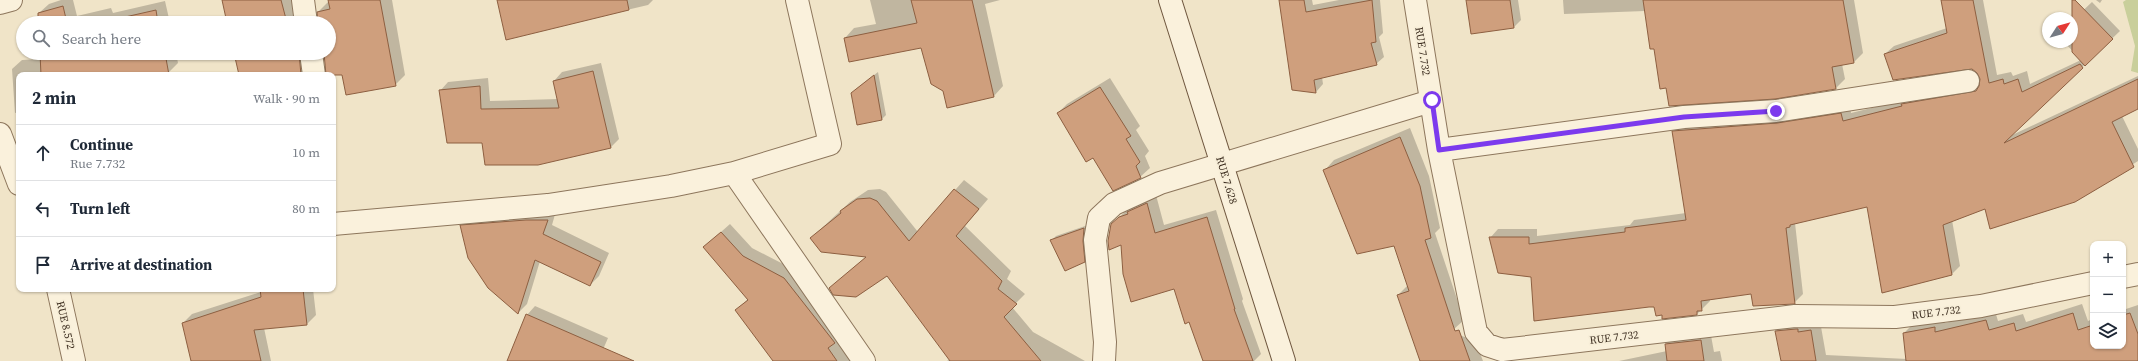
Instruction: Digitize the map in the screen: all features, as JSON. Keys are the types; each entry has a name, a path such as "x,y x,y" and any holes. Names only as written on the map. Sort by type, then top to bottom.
{"street":[{"path":"0,3 12,0"},
{"path":"303,0 305,16"},
{"path":"336,224 548,205 671,186 734,173 830,144 797,0"},
{"name":"RUE 7.628","path":"1170,0 1284,361"},
{"name":"RUE 7.732","path":"1415,0 1439,150 1476,332 1487,346 1502,350 1795,316 1895,317 1981,306 2090,284"},
{"path":"311,60 313,72"},
{"path":"1439,150 1684,117 1776,111 1968,81"},
{"path":"1104,361 1105,342 1095,240 1099,218 1114,204 1160,183 1432,100"},
{"path":"0,134 16,176"},
{"path":"734,173 864,361"},
{"path":"2126,276 2138,274"},
{"name":"RUE 8.572","path":"59,292 74,361"}],"green space":[{"path":"2126,0 2138,0 2138,73 2131,71 2135,46 2123,2"}],"building":[{"path":"222,0 281,0 285,16 225,16"},
{"path":"328,0 380,0 396,86 346,95 342,75 336,75 336,72 326,72 325,60 336,60 336,16 317,16 317,12 330,9"},
{"path":"497,0 627,0 629,10 506,40"},
{"path":"911,0 972,0 994,97 947,108 943,91 931,84 921,48 849,62 844,38 917,23"},
{"path":"1279,0 1304,0 1306,12 1372,0 1376,42 1371,43 1377,65 1314,80 1316,93 1292,90"},
{"path":"1466,0 1510,0 1514,28 1471,34"},
{"path":"1643,0 1843,0 1854,63 1832,67 1836,89 1775,99 1669,106 1666,88 1660,89 1654,49 1650,49"},
{"path":"1941,0 1973,0 1989,83 2003,79 2004,84 2018,79 2022,92 2080,64 2083,68 2004,143 2138,79 2138,109 2112,122 2134,167 2075,202 1990,229 1985,209 1943,225 1952,275 1882,293 1867,207 1790,225 1790,227 1786,228 1795,304 1753,306 1751,294 1701,301 1702,311 1697,311 1697,315 1662,319 1662,315 1656,316 1654,307 1649,307 1534,321 1531,277 1498,273 1489,237 1529,237 1529,244 1625,232 1625,228 1686,220 1672,131 1777,123 1841,113 1843,121 1902,106 1901,104 1976,91 1979,86 1980,79 1977,73 1972,69 1893,80 1884,54 1947,33"},
{"path":"2072,0 2075,0 2113,39 2085,66 2072,52 2072,48 2078,48 2078,12 2072,12"},
{"path":"63,6 65,16 38,16 38,13"},
{"path":"156,10 157,16 130,16"},
{"path":"40,60 166,60 168,72 41,72"},
{"path":"236,60 300,60 301,72 238,72"},
{"path":"593,71 611,148 538,165 485,165 482,143 447,143 439,90 480,86 481,109 559,108 553,81"},
{"path":"874,75 882,120 857,125 851,93"},
{"path":"1100,87 1131,136 1126,139 1140,162 1136,166 1141,178 1113,191 1093,158 1086,162 1057,113"},
{"path":"1400,137 1420,186 1431,238 1425,240 1455,331 1459,330 1470,361 1420,361 1397,295 1409,291 1394,246 1357,254 1323,170"},
{"path":"954,189 979,209 956,236 1002,281 998,289 1017,304 1004,317 1041,361 950,361 887,276 856,297 833,295 829,288 866,257 821,252 810,238 841,213 840,211 857,199 870,198 877,201 909,241"},
{"path":"1147,203 1155,233 1207,217 1234,309 1253,361 1203,361 1189,322 1185,324 1174,289 1131,302 1123,274 1121,245 1109,250 1108,241 1111,224 1119,217 1128,214 1127,212"},
{"path":"526,220 548,220 543,234 601,262 590,286 535,260 518,314 488,288 468,258 460,225"},
{"path":"1084,228 1083,241 1085,262 1065,271 1050,240"},
{"path":"721,232 743,256 784,278 835,343 828,348 837,361 773,361 735,310 748,300 703,247"},
{"path":"260,292 303,292 307,325 254,330 261,361 191,361 182,323 261,297"},
{"path":"2073,313 2078,330 2090,326 2090,349 2126,349 2126,314 2130,313 2138,334 2138,361 1906,361 1903,333 1935,327 1935,332 1986,320 1989,330 2014,323 2016,331"},
{"path":"526,314 634,361 507,361"},
{"path":"1798,329 1798,332 1811,330 1816,361 1781,361 1775,331"},
{"path":"1701,340 1704,361 1667,361 1665,344"}],"route":[{"path":"1432,100 1439,150 1684,117 1776,111"}]}
